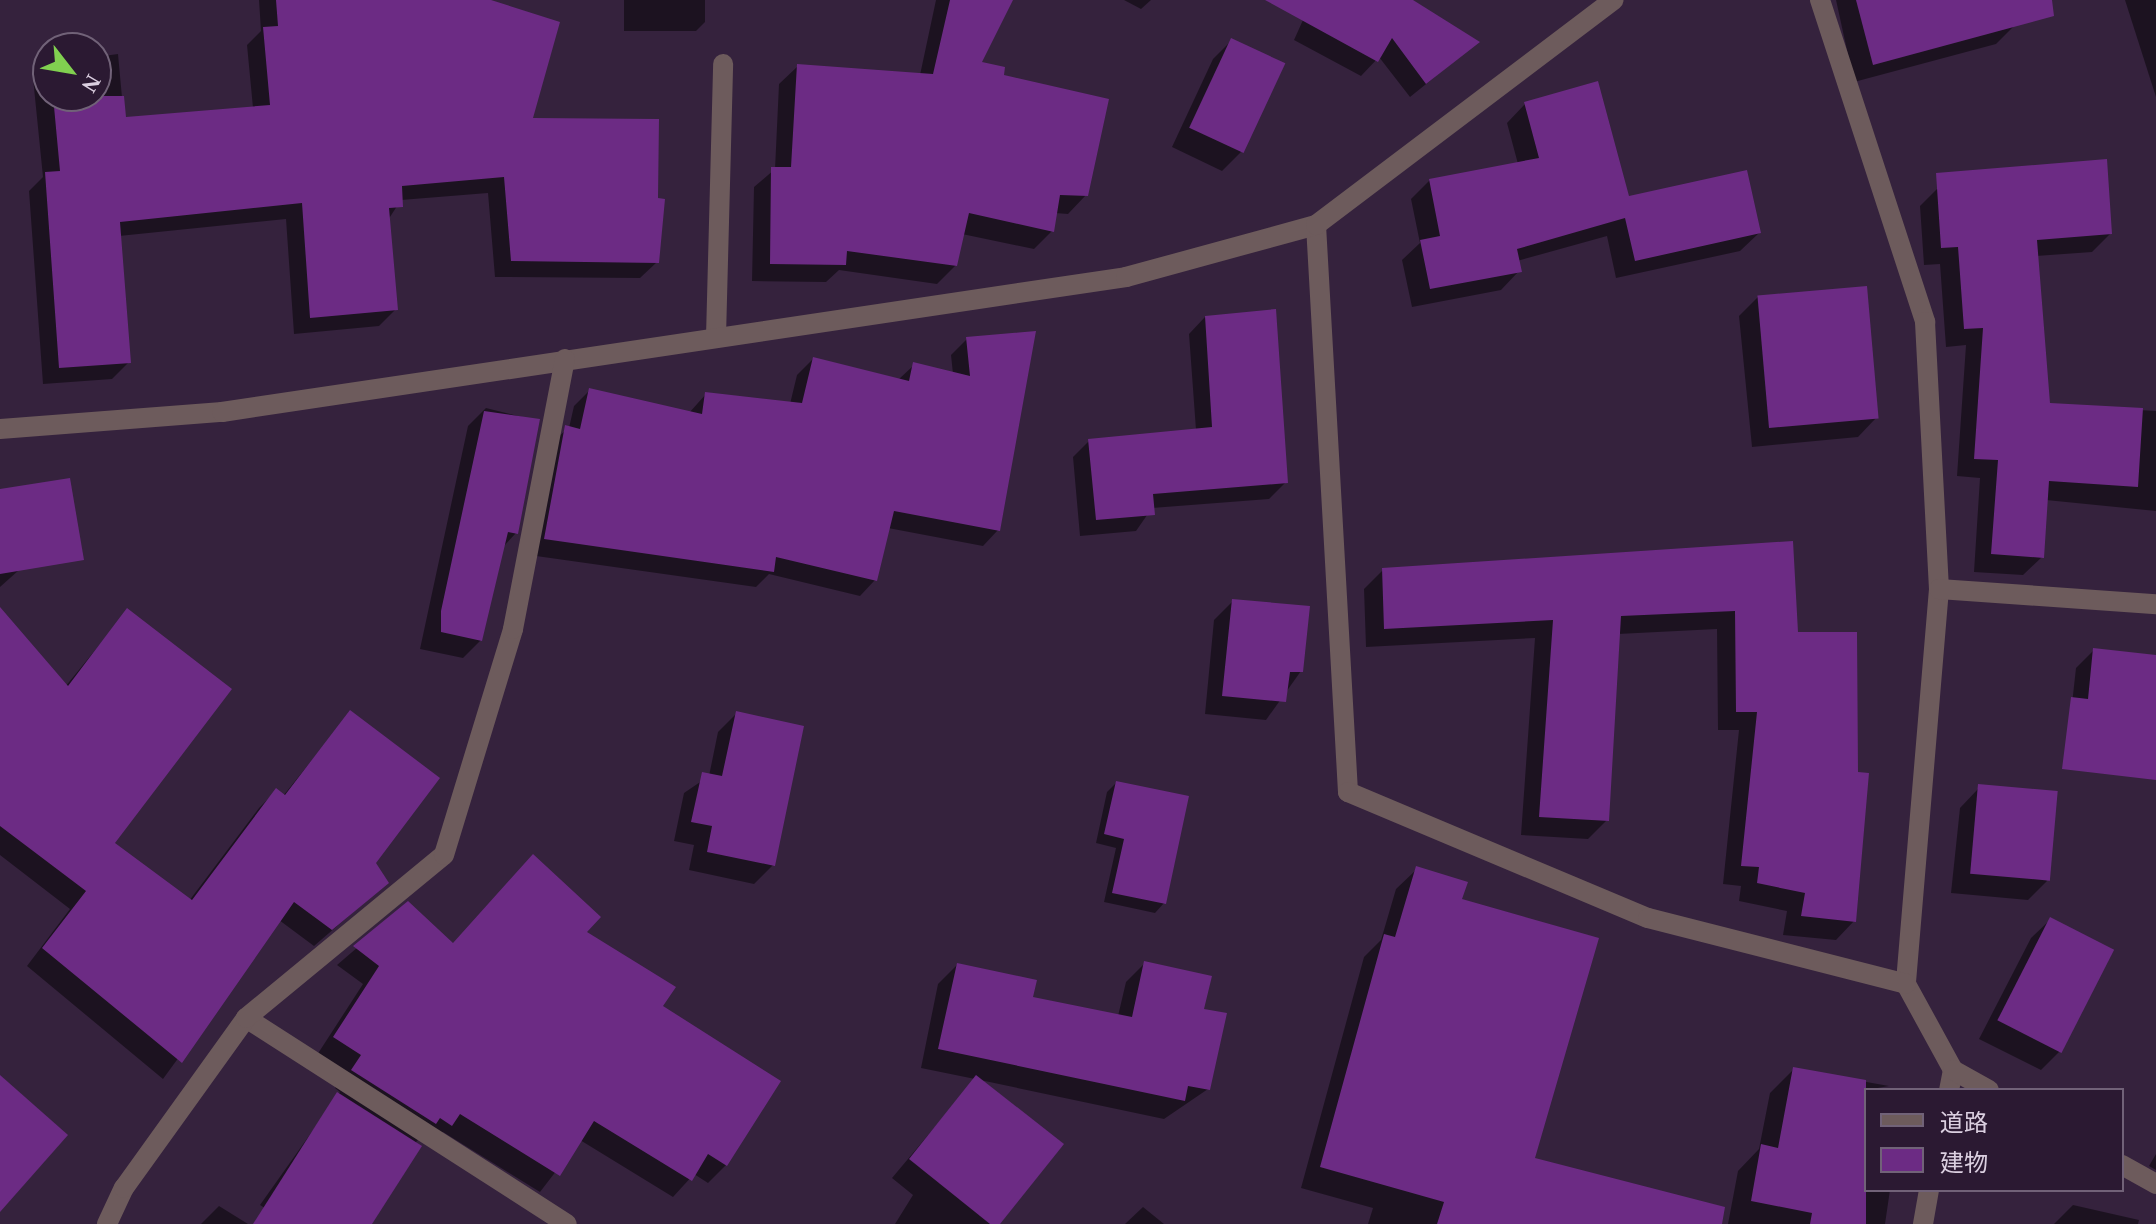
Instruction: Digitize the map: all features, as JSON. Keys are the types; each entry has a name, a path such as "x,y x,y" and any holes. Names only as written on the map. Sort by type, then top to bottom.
{"street":[{"path":"1820,0 1925,322 1939,589 1906,984 1951,1080 1981,1088"},
{"path":"0,429 222,412 1126,277 1316,225 1604,1"},
{"path":"716,337 723,64"},
{"path":"1316,225 1348,792 1648,918 1906,984"},
{"path":"107,1224 124,1188 246,1018 444,855 513,629 565,359"},
{"path":"1939,589 2156,604"},
{"path":"246,1018 567,1224"},
{"path":"2124,1166 2156,1184"},
{"path":"1923,1224 1929,1192"}],"building":[{"path":"276,0 491,0 560,22 533,118 659,119 658,198 665,199 659,263 511,261 504,177 402,186 403,207 389,208 398,310 310,318 302,203 120,222 131,363 59,368 45,172 60,171 54,112 112,112 112,96 124,96 126,117 270,105 263,27 278,26"},
{"path":"950,0 1013,0 982,62 1005,67 1004,75 1109,99 1088,196 1060,195 1054,232 969,213 957,266 847,251 846,265 770,264 771,167 791,167 797,64 933,74"},
{"path":"1265,0 1413,0 1480,42 1426,84 1392,38 1378,62"},
{"path":"1856,0 2052,0 2054,16 1873,65"},
{"path":"1231,38 1285,63 1244,153 1189,128"},
{"path":"1598,81 1629,196 1747,170 1761,233 1635,261 1625,218 1517,249 1522,272 1430,289 1420,240 1440,236 1429,179 1539,158 1524,102"},
{"path":"2107,159 2112,234 2037,240 2050,403 2143,408 2138,487 2049,481 2044,558 1991,554 1998,460 1974,459 1983,328 1964,329 1958,247 1941,248 1936,173"},
{"path":"1867,286 1879,418 1769,428 1757,296"},
{"path":"1276,309 1288,483 1153,494 1155,515 1096,520 1088,439 1212,427 1205,316"},
{"path":"1036,331 1000,531 894,511 877,581 776,557 774,572 544,539 565,425 580,429 589,388 702,414 705,392 802,403 813,357 909,381 913,362 970,376 966,337"},
{"path":"484,411 540,419 518,534 508,532 482,641 441,632 441,611"},
{"path":"70,478 84,560 0,574 0,489"},
{"path":"1793,541 1798,632 1857,632 1858,772 1869,773 1856,922 1801,916 1805,893 1757,883 1759,867 1741,866 1757,712 1736,712 1735,611 1621,616 1609,821 1539,817 1553,620 1384,629 1382,568"},
{"path":"1232,599 1310,606 1303,672 1290,672 1286,702 1222,696"},
{"path":"0,607 68,686 127,608 232,689 115,843 192,900 276,788 285,795 350,710 440,778 376,863 389,883 332,930 294,902 182,1063 42,948 86,891 0,826"},
{"path":"2093,648 2156,655 2156,780 2062,769 2071,697 2088,699"},
{"path":"736,711 804,726 775,866 707,852 712,826 691,822 702,772 722,776"},
{"path":"1116,781 1189,796 1166,904 1112,893 1124,839 1104,834"},
{"path":"1978,784 2058,791 2050,881 1970,874"},
{"path":"533,854 601,917 587,932 676,987 663,1006 781,1081 727,1166 708,1154 692,1181 594,1121 560,1176 460,1114 452,1126 440,1118 436,1124 351,1070 361,1055 333,1037 379,966 353,946 408,901 453,943"},
{"path":"1416,866 1468,882 1462,899 1599,938 1535,1158 1725,1207 1722,1224 1437,1224 1444,1202 1320,1167 1384,934 1395,937"},
{"path":"2050,917 2114,950 2061,1053 1997,1020"},
{"path":"1144,961 1212,976 1204,1009 1227,1013 1210,1090 1188,1086 1185,1101 938,1049 957,963 1037,980 1033,997 1132,1017"},
{"path":"1793,1067 1866,1080 1866,1224 1810,1224 1812,1213 1751,1201 1761,1144 1778,1148"},
{"path":"0,1075 68,1135 0,1212"},
{"path":"976,1075 1064,1144 1000,1224 990,1224 909,1159"},
{"path":"337,1092 422,1146 372,1224 253,1224"}]}
